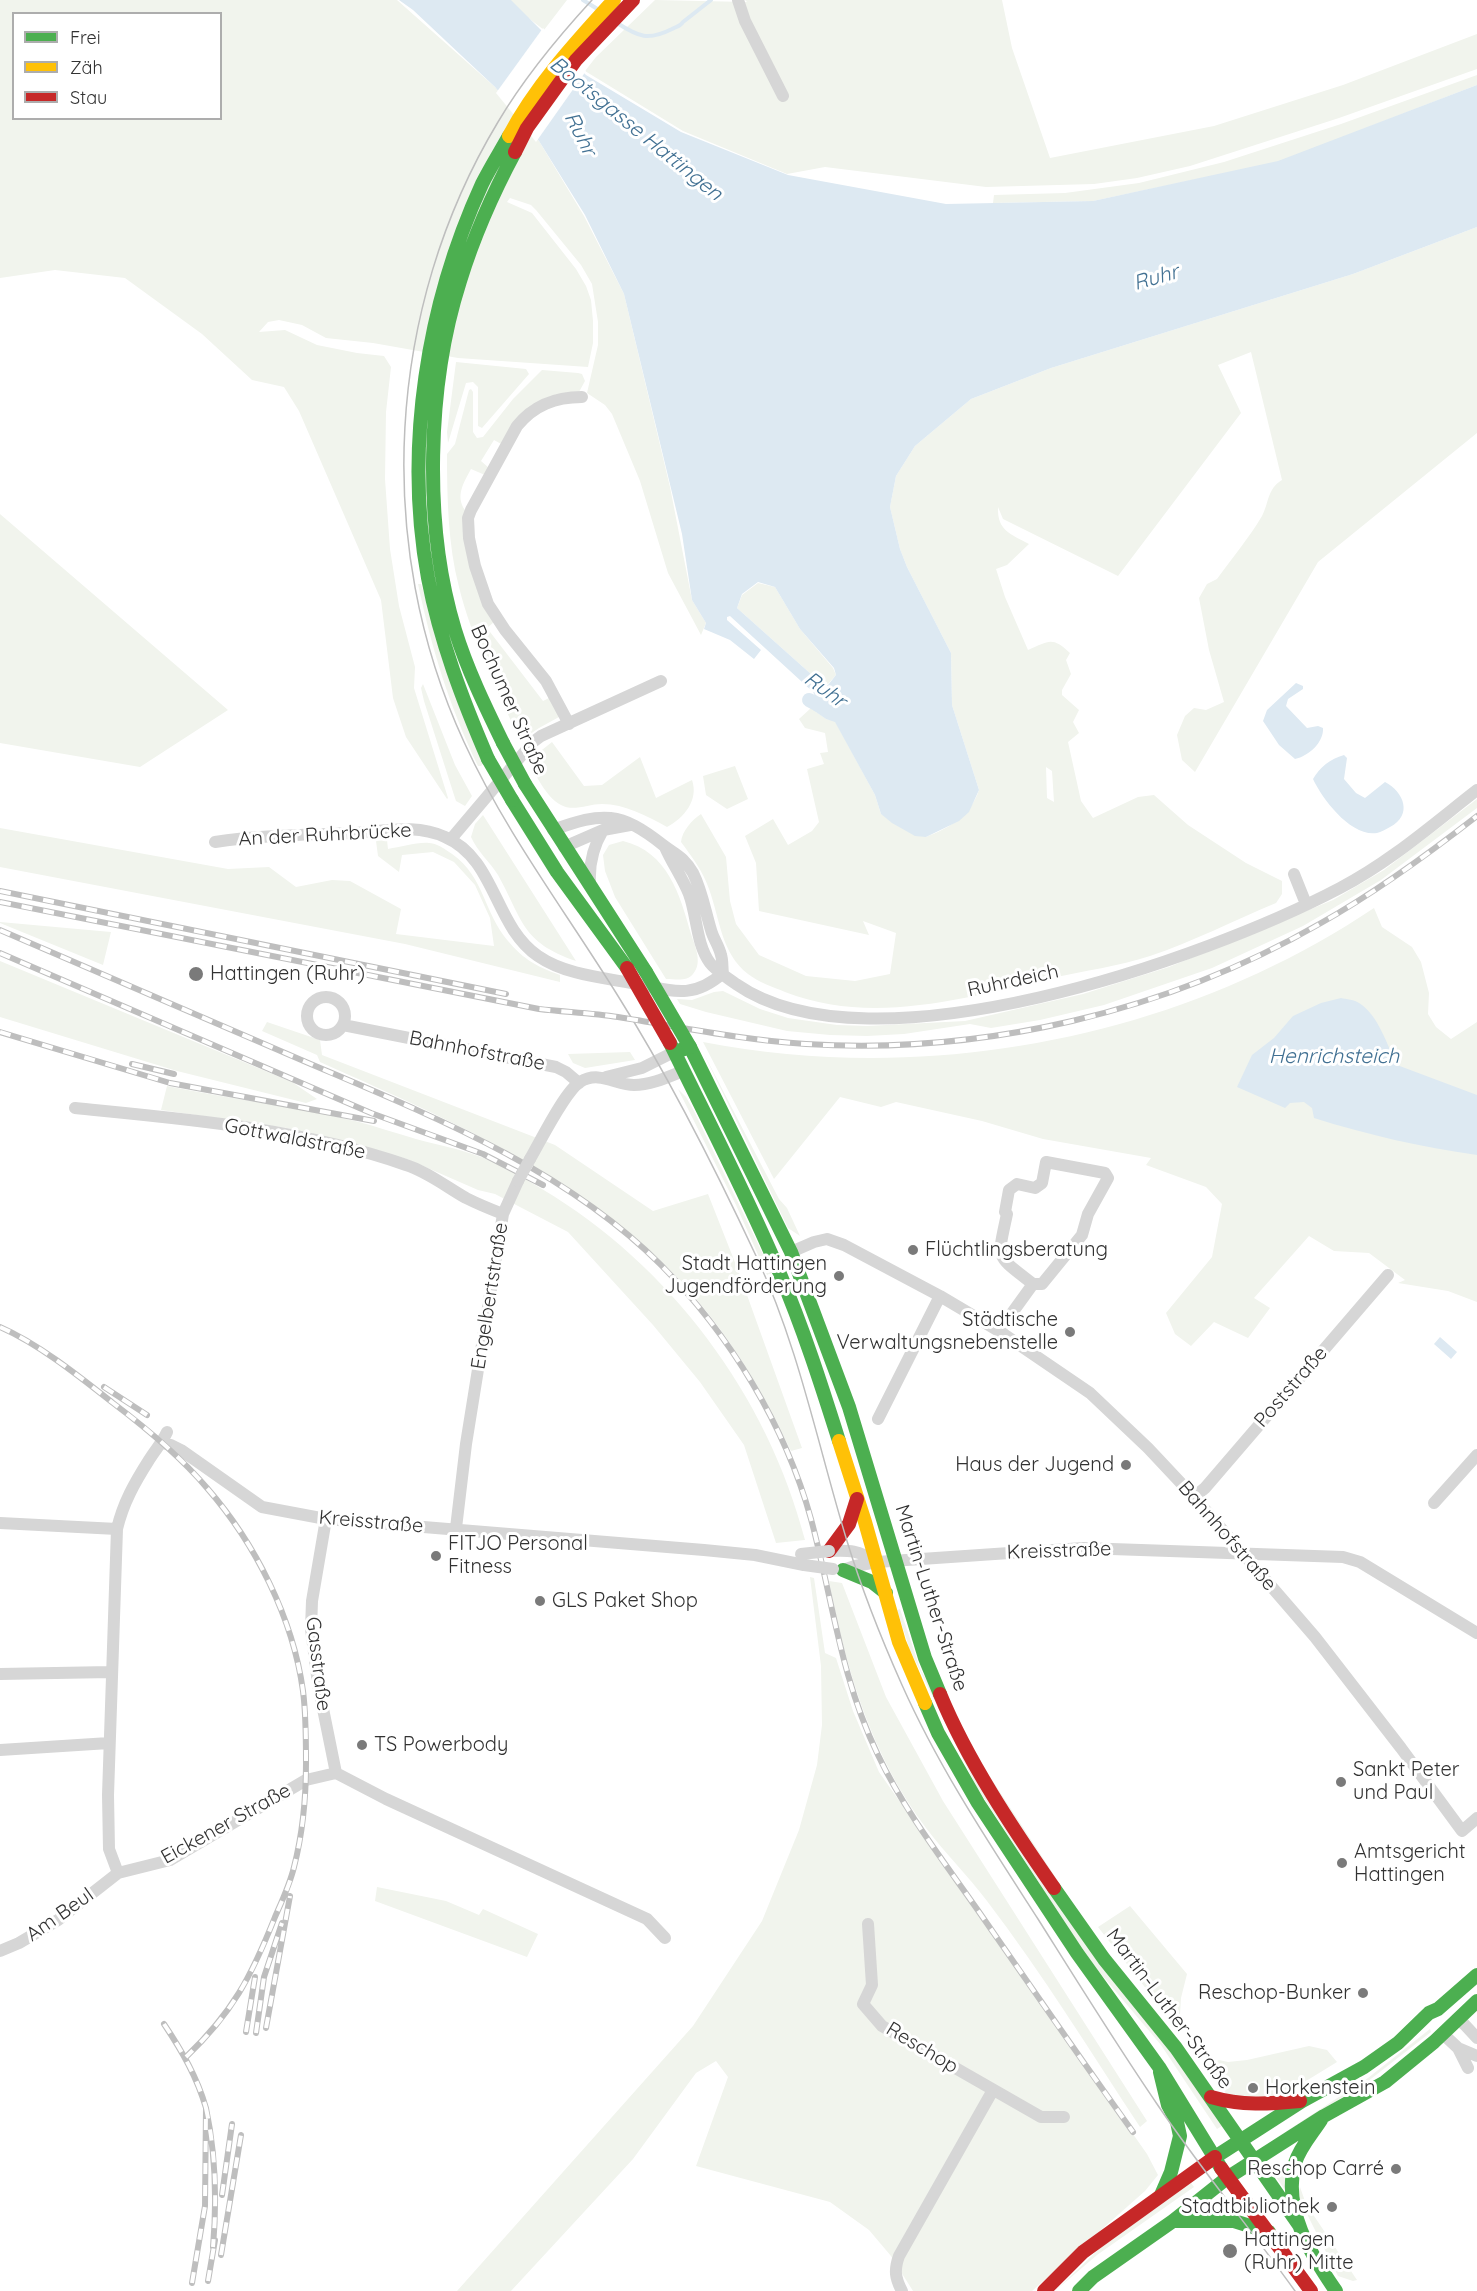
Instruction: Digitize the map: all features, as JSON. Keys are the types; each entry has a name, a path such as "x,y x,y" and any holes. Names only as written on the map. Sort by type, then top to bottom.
{"main road":[{"name":"Bochumer Straße","path":"614,0 558,62 514,127 470,209 451,260 434,327 432,375 434,518 444,591 450,615 467,666 503,742 525,784 646,972 699,1065"},
{"name":"Bochumer Straße","path":"633,0 604,29 567,73 527,131 483,214 466,261 447,332 432,375 418,461 424,553 442,640 464,702 488,759 548,857 627,968 672,1048"},
{"name":"Ruhrdeich","path":"537,840 553,830"},
{"path":"548,857 564,847"},
{"path":"672,1048 690,1047"},
{"name":"Martin-Luther-Straße","path":"672,1048 780,1274 808,1347 877,1562 899,1642 915,1682 958,1770 1077,1953 1159,2067 1227,2178 1311,2291"},
{"path":"683,1071 699,1065"},
{"name":"Martin-Luther-Straße","path":"699,1065 790,1252 849,1407 929,1668 949,1716 1032,1856 1104,1959 1176,2048 1299,2225"},
{"path":"829,1551 849,1524 857,1499"},
{"path":"877,1562 889,1535"},
{"path":"838,1570 872,1582 885,1593"},
{"path":"1044,2291 1083,2253 1215,2157 1302,2102 1364,2067 1398,2043 1429,2013 1438,2009 1477,1975"},
{"path":"1079,2291 1093,2277 1173,2221 1227,2178 1324,2116 1384,2082 1443,2034 1477,2001"},
{"path":"1438,2009 1457,2019"},
{"path":"1438,2009 1443,2034"},
{"name":"Martin-Luther-Straße","path":"1159,2067 1168,2105 1177,2122 1180,2136 1171,2172 1160,2196"},
{"path":"1211,2097 1231,2103 1251,2105 1302,2102"},
{"name":"Martin-Luther-Straße","path":"1324,2116 1298,2156 1292,2175 1292,2194 1299,2225 1312,2255 1336,2291"},
{"path":"1173,2221 1221,2220 1251,2224 1269,2232"}],"street":[{"path":"738,0 745,21 783,96"},
{"path":"569,724 546,681 505,630 488,604 475,566 469,538 468,518 517,426 526,415 554,399 582,397"},
{"path":"451,840 525,749 541,736 661,681"},
{"name":"Ruhrdeich","path":"553,830 586,818 604,816 617,819 649,834 665,847 690,896 703,947 711,963 723,974 758,997 790,1009 855,1019 933,1015 1021,1001 1110,979 1192,951 1340,888 1384,862 1477,790"},
{"path":"564,847 603,830 630,825"},
{"name":"An der Ruhrbrücke","path":"215,842 280,834 419,829 451,840 471,857 482,871 517,936 533,953 546,961 579,973 683,992 705,986 723,974"},
{"path":"591,886 590,866 593,852 603,830"},
{"path":"1294,874 1306,904"},
{"name":"Bahnhofstraße","path":"343,1025 556,1067 579,1083"},
{"path":"579,1083 588,1078 605,1077 642,1068 672,1048"},
{"path":"605,1077 633,1085 652,1082 683,1071"},
{"name":"Engelbertstraße","path":"456,1528 466,1444 503,1214 530,1159 569,1094 579,1083"},
{"name":"Gottwaldstraße","path":"75,1108 248,1128 317,1140 410,1166 428,1174 465,1197 503,1214"},
{"path":"1046,1162 1105,1173 1108,1178 1088,1214 1082,1235 1042,1284 1033,1284 1003,1260 999,1251 1007,1214 1005,1212 1009,1190 1017,1184 1035,1188 1042,1183 1046,1162"},
{"name":"Bahnhofstraße","path":"790,1252 814,1242 832,1240 844,1245 940,1296 999,1331 1090,1393 1194,1497 1341,1669 1462,1831 1477,1818"},
{"name":"Poststraße","path":"1194,1497 1205,1488 1388,1275"},
{"path":"999,1331 1033,1284"},
{"path":"878,1419 940,1296"},
{"name":"Kreisstraße","path":"117,1529 122,1508 130,1492 164,1437 171,1445 262,1507 326,1519 456,1528 803,1559 838,1570 877,1562 1083,1548 1343,1557 1359,1562 1477,1633"},
{"path":"1434,1503 1475,1461"},
{"name":"Gasstraße","path":"326,1519 310,1615 318,1684 336,1773"},
{"path":"0,1522 117,1529 108,1774 109,1849 118,1873"},
{"name":"Kreisstraße","path":"803,1559 829,1551 850,1550 862,1552 877,1562"},
{"path":"0,1674 111,1672"},
{"path":"0,1750 109,1743"},
{"path":"336,1773 386,1799 647,1920 665,1938"},
{"name":"Eickener Straße","path":"118,1873 170,1860 306,1780 336,1773"},
{"name":"Am Beul","path":"0,1951 19,1943 58,1920 118,1873"},
{"name":"Reschop","path":"868,1924 872,1985 864,2004 882,2026 1041,2117 1064,2117"},
{"path":"1457,2019 1477,2038"},
{"path":"1443,2034 1458,2048 1477,2056"},
{"path":"1458,2048 1468,2068"},
{"path":"902,2291 896,2281 895,2269 899,2256 993,2090"}],"shaded area":[{"path":"0,0 397,0 495,87 539,141 584,216 624,294 670,487 692,600 706,623 701,635 668,573 640,481 612,414 605,405 587,393 598,345 598,322 592,284 581,265 531,205 510,198 507,202 532,213 576,269 591,300 593,343 588,367 458,358 373,343 326,338 302,325 279,320 268,322 259,332 285,330 317,345 384,356 391,367 386,412 385,479 390,549 399,606 415,667 414,688 447,799 406,737 393,698 381,600 299,411 284,387 252,380 202,334 125,278 55,270 0,278"},
{"path":"509,0 567,0 544,30"},
{"path":"655,0 747,2 745,0 1002,0 1012,48 1050,158 1214,126 1343,85 1477,34 1477,69 1339,118 1190,166 1137,178 1094,184 986,187 825,167 787,174 683,131 585,71 596,57"},
{"path":"1477,75 1477,85 1278,162 1093,201 993,203 994,195 1065,193 1139,183 1224,162 1341,124"},
{"path":"1477,227 1477,433 1318,562 1195,772 1182,760 1177,735 1185,716 1194,708 1206,710 1224,702 1209,650 1199,598 1207,584 1217,579 1252,532 1262,516 1271,492 1282,480 1251,352 1218,365 1241,413 1118,576 1003,519 998,507 1000,522 1006,531 1029,544 1007,565 996,569 1005,597 1028,650 1041,644 1054,642 1070,653 1066,660 1071,674 1062,690 1062,695 1079,710 1073,722 1079,733 1068,742 1081,801 1093,818 1138,797 1154,795 1188,825 1246,863 1282,881 1282,894 1276,903 1182,944 1138,960 952,1000 918,1005 885,1008 851,1007 818,1002 785,992 748,974 732,956 722,935 707,882 681,842 688,826 701,814 726,857 730,901 736,924 759,955 806,976 855,981 890,974 896,933 863,921 869,935 759,911 756,863 745,836 773,819 788,845 812,831 819,822 807,769 824,764 820,753 828,752 825,733 805,728 799,719 811,708 826,719 835,721 875,795 881,814 926,837 959,820 970,807 979,790 952,705 951,653 907,567 900,549 890,507 896,476 915,446 971,399 1051,368 1353,274","holes":["1046,767 1052,771 1054,802 1047,798"]},
{"path":"456,362 526,369 529,374 482,428 478,426 478,387 473,382 466,383 448,443 447,432"},
{"path":"542,370 582,374 585,381 579,392 554,395 503,445 494,440 481,461 489,468 485,475 471,469 463,484 461,494 494,622 487,628 543,701 551,697 559,717 520,741 478,645 459,587 450,538 447,454 455,444 469,390 473,392 473,432 477,438 483,437 513,399"},
{"path":"0,514 228,710 140,767 0,743"},
{"path":"758,583 775,587 800,629 833,668 836,675 828,684 821,683 737,608 742,595"},
{"path":"418,584 421,584 483,764 481,766 478,766 450,699 435,655"},
{"path":"423,684 455,765 472,796 465,806 456,801 424,701 421,688"},
{"path":"552,742 584,786 602,785 640,757 656,798 692,780 694,787 692,801 679,819 667,827 619,806 602,804 570,808 561,805 546,791 528,761"},
{"path":"735,766 748,799 727,809 706,795 703,776"},
{"path":"1477,799 1477,808 1381,880 1303,926 1212,968 1104,1005 1040,1020 991,1028 970,1024 904,1034 867,1036 787,1031 706,1012 680,1004 677,999 692,1000 723,991 760,1009 788,1018 837,1025 867,1026 965,1021 1083,994 1169,967 1333,900 1384,870"},
{"path":"483,815 576,961 544,946 526,928 498,875 471,837 475,824"},
{"path":"0,828 228,869 269,867 296,887 332,880 350,881 401,909 396,934 494,946 490,918 475,885 454,862 433,852 402,855 399,872 378,856 376,841 387,840 388,849 419,843 434,844 468,868 497,925 510,944 529,960 560,975 560,982 405,944 0,867"},
{"path":"623,841 651,855 670,877 677,890 698,960 696,970 688,978 666,979 615,897 605,871 603,855 609,845"},
{"path":"1374,908 1382,927 1412,947 1421,962 1429,993 1428,1014 1436,1027 1451,1039 1477,1022 1477,1302 1448,1291 1398,1283 1405,1280 1369,1253 1334,1251 1309,1236 1254,1298 1270,1308 1248,1338 1214,1322 1191,1346 1175,1334 1166,1313 1212,1257 1222,1204 1206,1187 1146,1165 1151,1158 1043,1139 982,1121 896,1102 881,1107 840,1097 774,1179 703,1042 789,1054 877,1058 964,1053 1051,1040 1137,1019 1219,990 1299,953"},
{"path":"0,923 111,932 103,965"},
{"path":"0,961 292,1082 317,1099 306,1103 177,1071 0,1017"},
{"path":"267,1022 320,1040 322,1055 555,1145 653,1211 708,1194 802,1448 791,1451 758,1388 720,1329 681,1281 637,1240 589,1203 539,1170 486,1140 320,1062 317,1055 262,1031"},
{"path":"702,1050 779,1199 787,1208 800,1236 788,1228"},
{"path":"630,1052 635,1060 585,1068 573,1063 568,1054"},
{"path":"167,1086 332,1116 473,1154 497,1164 542,1189 589,1220 632,1256 672,1295 708,1339 739,1386 766,1435 788,1487 805,1540 776,1543 744,1445 700,1382 653,1325 568,1232 495,1194 478,1190 407,1159 287,1128 161,1110"},
{"path":"678,1089 694,1111 772,1273 767,1275 736,1205"},
{"path":"810,1577 814,1578 825,1653 836,1658 853,1711 879,1772 1147,2154 1158,2175 1145,2191 1032,2291 913,2291 891,2256 869,2230 830,2202 696,2166 728,2077 716,2061 696,2073 633,2159 511,2291 457,2291 693,2026 762,1921 799,1830 817,1765 822,1725 821,1666"},
{"path":"829,1581 842,1583 886,1697 943,1801 1147,2121 1140,2127 1027,1956 980,1892 926,1828 890,1771 863,1710 853,1679"},
{"path":"900,1609 921,1671 1161,2039 1222,2126 1217,2129 1161,2045 1090,1961 976,1786 910,1650 897,1610"},
{"path":"377,1887 446,1901 479,1915 483,1909 538,1934 527,1957 375,1901"},
{"path":"1130,1906 1187,1974 1181,1998 1179,2031 1098,1927"},
{"path":"1430,2029 1431,2032 1367,2082 1273,2140 1368,2078"},
{"path":"1309,2046 1327,2050 1337,2062 1280,2097 1228,2096 1205,2066 1219,2060 1228,2062 1247,2060"},
{"path":"1277,2161 1286,2174 1285,2190 1269,2167"},
{"path":"1191,2183 1194,2187 1097,2255 1055,2291 1100,2248"},
{"path":"1300,2187 1306,2204 1357,2280 1353,2281 1338,2276 1298,2196"}],"water":[{"path":"399,0 511,0 586,75 681,132 788,175 946,204 1093,201 1278,161 1477,85 1477,227 1353,274 1051,368 971,399 915,446 896,476 890,507 900,549 907,567 951,653 952,705 979,790 969,812 959,821 926,837 915,836 881,814 875,795 835,722 813,710 817,700 813,692 730,616 727,620 761,650 754,659 730,640 704,629 706,623 692,600 682,534 624,294 585,215 539,141 495,87 413,10","holes":["758,582 775,587 800,629 834,668 836,675 828,685 821,683 737,608 742,594"]},
{"path":"1296,683 1303,686 1303,689 1288,699 1286,706 1307,728 1318,726 1323,728 1323,733 1315,748 1295,759 1279,745 1263,721 1267,710"},
{"path":"1344,755 1347,758 1344,779 1356,793 1365,798 1385,782 1392,786 1401,797 1404,810 1402,816 1397,822 1379,833 1367,833 1348,823 1331,806 1313,779 1326,764"},
{"name":"Henrichsteich","path":"1341,998 1357,1002 1372,1015 1397,1065 1477,1095 1477,1155 1395,1140 1334,1124 1314,1118 1312,1108 1304,1102 1290,1103 1285,1108 1237,1087 1252,1055 1274,1038 1293,1016 1321,1003"},
{"path":"1440,1337 1457,1352 1451,1359 1434,1344"}],"pier":[{"path":"543,28 586,71 536,142 496,93"}],"waterway":[{"path":"583,0 599,10"},
{"path":"617,23 644,36 656,35 680,26 711,0"},
{"name":"Ruhr","path":"809,700 826,709 833,708"}],"tram line":[{"path":"592,0 519,90 498,122 461,194 433,270 414,348 405,428 405,508 415,588 435,666 464,742 480,775 517,840 618,996 656,1060 709,1158 757,1258 785,1327 865,1596 916,1716 983,1833 1142,2081 1173,2128 1295,2291"}],"railway":[{"path":"0,902 539,1009 608,1016 782,1042 873,1046 939,1042 1006,1034 1072,1021 1137,1003 1200,981 1262,954 1362,899 1477,816"},
{"path":"0,891 506,994"},
{"path":"0,930 400,1102 494,1147 539,1172 582,1200 623,1231 661,1265 710,1321 732,1351 752,1383 786,1450 811,1519 838,1638 855,1696 865,1726 888,1775 924,1834 1133,2132"},
{"path":"0,953 371,1113 483,1154 543,1185"},
{"path":"0,1032 170,1083 374,1121"},
{"path":"132,1064 174,1074"},
{"path":"0,1327 29,1342 73,1372 150,1432 197,1476 241,1533 256,1557 291,1636 303,1691 306,1736 305,1802 297,1854 286,1892 249,1976 216,2025 186,2057"},
{"path":"104,1387 147,1415"},
{"path":"266,2028 290,1896"},
{"path":"256,2033 264,1977 282,1923"},
{"path":"246,2032 255,1977"},
{"path":"164,2024 188,2064 206,2108"},
{"path":"192,2283 205,2206 206,2108 215,2178 213,2247"},
{"path":"222,2195 232,2124"},
{"path":"221,2255 241,2135"},
{"path":"208,2281 215,2240"}],"traffic: fast":[{"path":"488,759 453,670 428,578 421,528 420,427 425,377 434,327 447,278 482,184 509,136"},
{"path":"503,743 465,659 445,589 438,546 433,455 435,409 449,321 465,264 492,199 515,152"},
{"path":"503,743 525,784"},
{"path":"488,759 512,800"},
{"path":"525,784 646,972"},
{"path":"512,800 557,872 627,968"},
{"path":"646,972 690,1047"},
{"path":"670,1043 780,1274 804,1336 839,1441"},
{"path":"675,1052 690,1047 791,1252 849,1407 925,1658 940,1694"},
{"path":"843,1570 872,1582 886,1593"},
{"path":"925,1703 938,1733 978,1803 1077,1953 1159,2067 1221,2168"},
{"path":"1054,1888 1104,1959 1176,2048 1299,2225"},
{"path":"1215,2157 1302,2101 1364,2067 1398,2043 1429,2013 1438,2009 1477,1975"},
{"path":"1227,2178 1324,2116 1385,2082 1434,2042 1477,2001"},
{"path":"1160,2072 1168,2105 1177,2122 1180,2136 1171,2172 1161,2195"},
{"path":"1321,2120 1297,2157 1292,2180 1292,2197 1301,2231 1336,2291"},
{"path":"1079,2291 1093,2277 1173,2221 1227,2178"},
{"path":"1173,2221 1234,2221 1269,2232"}],"traffic: slow":[{"path":"509,136 544,82 614,0"},
{"path":"839,1441 899,1642 925,1703"}],"traffic: jam":[{"path":"515,152 527,128 576,60 633,0"},
{"path":"627,968 670,1043"},
{"path":"829,1551 849,1524 857,1499"},
{"path":"940,1694 977,1769 1054,1888"},
{"path":"1211,2097 1245,2103 1300,2101"},
{"path":"1044,2291 1083,2252 1215,2157"},
{"path":"1221,2168 1311,2291"}],"place":[{"name":"Hattingen (Ruhr)","path":"196,974"},
{"name":"Flüchtlingsberatung","path":"913,1250"},
{"name":"Stadt Hattingen Jugendförderung","path":"839,1276"},
{"name":"Städtische Verwaltungsnebenstelle","path":"1070,1332"},
{"name":"Haus der Jugend","path":"1126,1465"},
{"name":"FITJO Personal Fitness","path":"436,1556"},
{"name":"GLS Paket Shop","path":"540,1601"},
{"name":"TS Powerbody","path":"362,1745"},
{"name":"Sankt Peter und Paul","path":"1341,1782"},
{"name":"Amtsgericht Hattingen","path":"1342,1863"},
{"name":"Reschop-Bunker","path":"1363,1993"},
{"name":"Horkenstein","path":"1253,2088"},
{"name":"Reschop Carré","path":"1396,2169"},
{"name":"Stadtbibliothek","path":"1332,2207"},
{"name":"Hattingen (Ruhr) Mitte","path":"1230,2251"}],"water label":[{"name":"Bootsgasse Hattingen","path":"636,129"}]}
